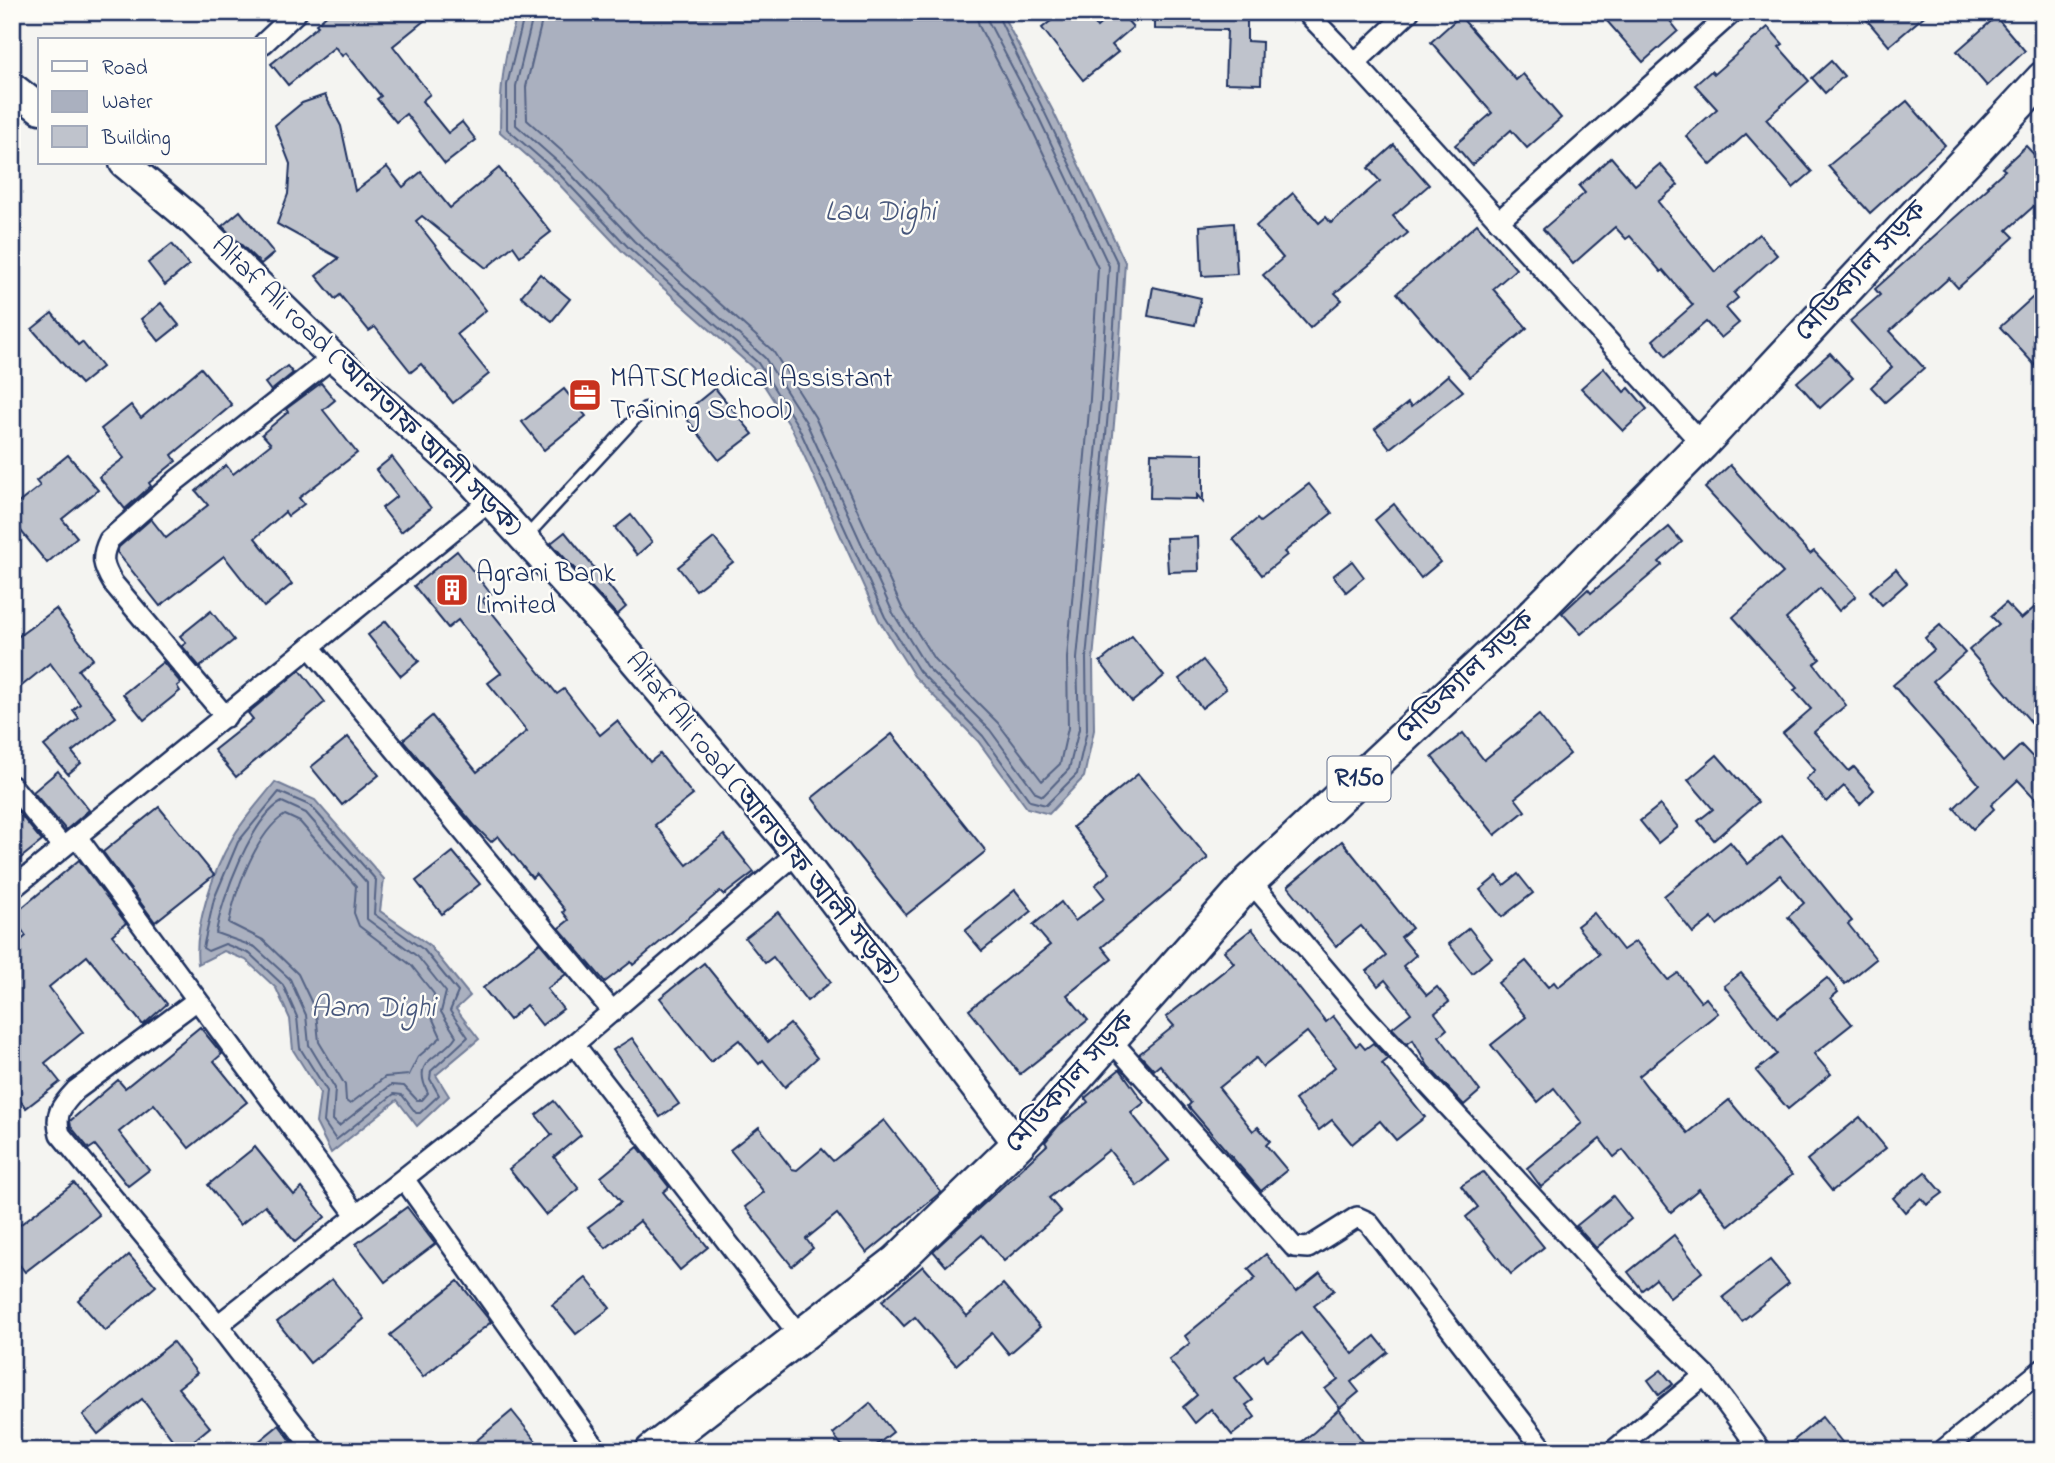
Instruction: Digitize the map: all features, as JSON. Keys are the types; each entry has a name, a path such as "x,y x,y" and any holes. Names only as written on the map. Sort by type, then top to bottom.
{"main road":[{"name":"মেডিক্যাল সড়ক","path":"652,1451 896,1262 1018,1144 1250,881 1526,622 1702,444 2043,78"},
{"name":"Altaf Ali road (আলতাফ আলী সড়ক)","path":"135,165 333,358 454,463 609,631 797,853 1018,1144"}],"street":[{"path":"266,41 296,12"},
{"path":"1307,12 1702,444"},
{"path":"1356,63 1409,12"},
{"path":"1499,221 1732,12"},
{"path":"226,717 113,583 103,566 103,552 109,540 177,480 333,358"},
{"path":"12,889 489,501"},
{"path":"310,647 613,1012"},
{"path":"12,786 70,842 197,1000 357,1216"},
{"path":"218,1325 574,1044 797,853"},
{"path":"1250,881 1363,1014 1611,1282 1705,1375 1761,1451"},
{"path":"197,1000 76,1090 60,1107 57,1121 60,1134 218,1325 315,1451"},
{"path":"1110,1039 1294,1247 1308,1248 1357,1217 1368,1222 1545,1451"},
{"path":"574,1044 800,1336"},
{"path":"404,1179 598,1451"},
{"path":"1942,1451 2043,1369"},
{"path":"1613,1451 1705,1375"}],"lane":[{"path":"524,538 645,408"}],"water":[{"name":"Lau Dighi","path":"519,12 1001,12 1053,111 1125,262 1116,401 1093,660 1094,730 1084,777 1049,814 1027,808 978,741 914,676 879,620 792,429 753,368 623,252 555,180 500,132 504,71 509,41"},
{"name":"Aam Dighi","path":"275,782 315,800 384,879 380,911 429,945 470,996 456,1009 479,1039 436,1075 449,1096 417,1126 397,1100 331,1153 316,1123 320,1093 293,1050 290,1019 276,988 246,960 224,951 198,964 197,950 202,917 218,866 236,832"}],"building":[{"path":"330,12 435,12 393,46 430,94 422,101 448,133 462,122 476,140 445,164 406,114 396,122 377,99 381,96 346,53 342,56 335,47 288,85 271,64 318,26 316,24"},
{"path":"1062,12 1086,12 1097,27 1114,12 1120,12 1133,27 1112,45 1118,52 1083,80 1042,28"},
{"path":"1155,12 1247,12 1247,41 1262,42 1261,84 1225,83 1227,30 1155,29"},
{"path":"1599,12 1663,12 1678,31 1643,62"},
{"path":"1860,12 1929,12 1889,46"},
{"path":"1460,16 1516,80 1523,74 1561,118 1527,148 1511,130 1472,165 1455,145 1492,113 1431,42"},
{"path":"1996,17 2025,51 1987,86 1957,51"},
{"path":"1768,27 1783,44 1779,47 1809,81 1766,119 1812,172 1793,188 1746,134 1711,165 1686,136 1717,109 1695,85 1711,71 1714,74"},
{"path":"1831,61 1844,76 1825,93 1812,78"},
{"path":"325,95 341,126 355,191 387,167 403,187 421,172 450,208 499,168 551,232 520,256 513,246 486,268 422,216 416,221 486,310 457,334 489,374 453,403 421,364 411,372 375,327 369,331 340,295 335,299 316,276 339,258 277,224 288,194 290,164 275,125 302,103"},
{"path":"1907,101 1945,145 1870,213 1828,166"},
{"path":"1394,145 1429,185 1393,216 1408,233 1335,293 1342,300 1310,328 1263,275 1283,258 1256,226 1293,193 1319,223 1326,217 1331,223 1380,181 1368,168"},
{"path":"2026,146 2043,164 2043,198 2007,230 2014,237 1958,288 1949,278 1890,331 1924,368 1885,402 1871,387 1892,367 1850,321 1880,295 1875,289 1989,187 1987,186 2005,170 2002,168"},
{"path":"1611,157 1635,185 1660,164 1678,185 1658,202 1715,272 1759,234 1777,255 1734,293 1738,298 1726,308 1739,323 1721,338 1706,322 1666,356 1653,340 1693,305 1663,270 1661,272 1630,236 1626,239 1615,227 1573,264 1543,229 1585,193 1579,186"},
{"path":"240,211 274,253 261,264 222,226"},
{"path":"1234,223 1237,274 1202,276 1200,226"},
{"path":"1477,224 1516,269 1493,289 1527,328 1470,377 1397,293"},
{"path":"172,244 189,265 165,285 148,263"},
{"path":"540,274 570,299 552,321 521,296"},
{"path":"1153,287 1201,298 1195,325 1148,316"},
{"path":"2043,288 2043,374 2000,327"},
{"path":"161,303 179,325 159,341 141,319"},
{"path":"52,313 78,345 82,342 102,367 81,384 32,329"},
{"path":"1830,353 1853,378 1820,408 1797,382"},
{"path":"287,366 293,373 271,391 265,383"},
{"path":"201,368 232,405 172,455 176,461 149,483 151,486 125,509 99,477 124,458 101,429 131,405 141,418"},
{"path":"1604,368 1624,392 1629,388 1647,409 1623,431 1581,388"},
{"path":"1448,375 1463,391 1390,448 1375,429 1408,403 1411,407"},
{"path":"321,383 335,400 323,410 357,453 299,498 304,504 288,516 285,512 255,538 292,584 264,607 224,556 160,606 117,552 119,547 151,519 166,538 208,505 196,491 226,465 233,474 271,444 262,434 288,412 286,409"},
{"path":"715,388 753,434 719,460 683,414"},
{"path":"564,389 586,416 544,450 522,422"},
{"path":"1151,453 1203,454 1203,502 1197,495 1197,499 1150,498"},
{"path":"68,455 98,490 62,519 77,537 47,563 12,520 12,508 40,486 36,481"},
{"path":"392,457 431,508 401,532 382,508 397,496 376,470"},
{"path":"1730,465 1810,554 1814,551 1856,596 1839,611 1820,588 1786,619 1820,659 1814,664 1846,705 1814,732 1849,771 1854,767 1874,790 1860,804 1844,786 1827,802 1806,779 1815,770 1783,733 1811,709 1794,690 1797,688 1733,617 1783,573 1705,488"},
{"path":"1309,484 1332,513 1284,552 1287,555 1262,575 1233,539 1257,519 1260,522"},
{"path":"1394,504 1440,562 1421,578 1375,520"},
{"path":"631,515 652,542 637,555 615,528"},
{"path":"1669,527 1682,542 1659,562 1662,565 1581,634 1562,613 1588,589 1591,593"},
{"path":"565,532 626,607 617,615 551,543"},
{"path":"1198,537 1199,571 1168,572 1166,538"},
{"path":"714,538 733,562 696,590 678,567"},
{"path":"457,551 491,594 482,600 557,694 564,689 600,735 617,721 650,762 660,754 693,795 655,825 687,865 724,835 754,872 724,895 720,891 633,965 631,962 605,982 559,928 569,920 563,912 565,910 536,874 532,878 498,836 491,842 475,826 403,740 432,716 477,772 527,731 488,683 501,673 458,620 448,628 414,586"},
{"path":"1352,561 1364,577 1346,592 1333,576"},
{"path":"1896,569 1907,583 1882,605 1870,591"},
{"path":"2043,600 2043,736 1969,650 1999,624 1991,616 2006,603 2021,619"},
{"path":"56,609 93,659 78,670 116,717 72,752 81,763 68,774 44,746 79,718 73,710 80,704 50,663 12,694 12,641"},
{"path":"211,611 234,640 200,667 182,646 186,643 180,636"},
{"path":"386,621 419,661 401,676 368,635"},
{"path":"1940,625 1965,653 1933,681 2003,762 2021,745 2043,768 2043,807 2018,780 1991,805 1994,809 1973,829 1954,808 1979,784 1893,685 1934,650 1925,638"},
{"path":"1132,636 1164,676 1132,702 1100,662"},
{"path":"1203,660 1226,689 1202,708 1179,679"},
{"path":"163,662 181,683 177,686 180,691 144,720 123,694"},
{"path":"300,670 325,702 236,777 214,750 253,719 248,713"},
{"path":"1539,715 1570,754 1515,798 1525,811 1495,835 1432,757 1463,733 1484,760"},
{"path":"892,734 986,851 906,915 812,798"},
{"path":"348,737 379,775 342,805 311,767"},
{"path":"1717,755 1758,802 1714,840 1698,821 1713,809 1688,780"},
{"path":"58,771 89,810 66,830 33,792"},
{"path":"1138,774 1208,858 1102,947 1112,959 1067,995 1088,1020 1020,1074 969,1010 1050,945 1033,925 1061,902 1075,921 1105,898 1095,885 1110,873 1073,827"},
{"path":"1660,805 1678,827 1658,843 1640,821"},
{"path":"14,807 42,841 12,865 12,808"},
{"path":"159,807 214,875 155,922 103,852"},
{"path":"1782,835 1852,921 1848,924 1876,959 1845,984 1788,917 1804,903 1780,875 1717,925 1712,918 1693,933 1664,896 1730,842 1748,864"},
{"path":"1342,841 1412,928 1401,937 1416,955 1403,966 1427,995 1437,987 1449,1002 1435,1013 1447,1029 1439,1036 1480,1091 1464,1105 1428,1066 1413,1040 1407,1044 1392,1028 1411,1013 1385,980 1378,986 1367,971 1386,956 1361,926 1336,946 1288,886"},
{"path":"453,852 480,884 442,914 416,881"},
{"path":"79,860 126,923 112,935 167,1004 143,1025 87,956 49,987 83,1032 45,1063 60,1082 26,1108 12,1091 12,948 26,936 12,916"},
{"path":"1518,874 1533,893 1502,917 1480,890 1497,876 1504,885"},
{"path":"1015,890 1032,911 982,951 965,931"},
{"path":"778,912 831,982 807,1001 773,957 765,963 745,938"},
{"path":"1594,913 1623,950 1636,941 1668,980 1678,973 1701,1002 1706,998 1718,1013 1639,1076 1648,1088 1688,1133 1729,1100 1792,1175 1729,1226 1699,1189 1671,1212 1623,1150 1614,1157 1600,1139 1541,1187 1527,1168 1582,1123 1554,1088 1538,1102 1491,1045 1526,1017 1498,983 1526,961 1548,987 1554,982 1558,987 1599,954 1577,926"},
{"path":"1469,928 1492,957 1472,973 1449,944"},
{"path":"1252,929 1326,1022 1333,1016 1356,1046 1360,1043 1365,1049 1373,1043 1388,1059 1382,1064 1425,1117 1396,1140 1380,1121 1352,1144 1332,1120 1319,1130 1295,1100 1335,1067 1307,1032 1263,1067 1256,1058 1219,1088 1253,1131 1258,1127 1270,1141 1266,1145 1287,1170 1261,1191 1188,1106 1191,1103 1160,1065 1154,1070 1139,1054 1174,1026 1166,1017 1234,963 1224,951"},
{"path":"540,943 566,974 547,989 563,1009 542,1025 526,1005 509,1020 483,988"},
{"path":"704,963 768,1042 790,1024 817,1058 785,1087 763,1060 759,1064 739,1040 711,1062 660,998"},
{"path":"1741,973 1778,1017 1827,978 1838,992 1831,998 1852,1024 1814,1054 1831,1074 1788,1109 1756,1071 1777,1054 1724,986"},
{"path":"200,1027 222,1054 214,1061 247,1102 189,1148 154,1104 119,1132 149,1170 128,1186 95,1145 89,1149 71,1127 70,1121 118,1080 125,1088"},
{"path":"632,1038 679,1104 660,1117 613,1050"},
{"path":"1120,1069 1144,1103 1131,1113 1169,1160 1137,1186 1109,1150 1049,1198 1061,1212 1004,1261 982,1235 946,1266 933,1251 1047,1145 1045,1142 1059,1125 1088,1102 1085,1098"},
{"path":"554,1101 581,1135 554,1157 579,1189 546,1215 509,1169 552,1135 536,1115"},
{"path":"1860,1117 1886,1148 1832,1191 1807,1160"},
{"path":"884,1120 941,1192 867,1253 837,1214 806,1239 813,1248 792,1266 745,1207 764,1192 730,1150 759,1127 792,1169 797,1170 822,1149 833,1161"},
{"path":"255,1147 294,1195 302,1188 325,1217 295,1242 265,1205 240,1225 208,1185"},
{"path":"638,1147 669,1187 663,1192 708,1247 680,1270 640,1221 606,1248 588,1227 621,1202 601,1177"},
{"path":"1483,1172 1544,1247 1511,1274 1466,1217 1478,1207 1461,1186"},
{"path":"1925,1172 1943,1193 1927,1205 1921,1198 1905,1212 1893,1198"},
{"path":"74,1183 99,1215 25,1272 12,1255 12,1231"},
{"path":"1613,1196 1631,1219 1596,1248 1576,1226"},
{"path":"407,1207 435,1244 385,1282 356,1244"},
{"path":"1674,1235 1702,1272 1670,1298 1656,1279 1642,1290 1628,1272"},
{"path":"1266,1254 1296,1292 1320,1273 1334,1290 1314,1306 1353,1354 1375,1336 1388,1352 1351,1382 1359,1392 1340,1408 1325,1389 1338,1379 1301,1333 1267,1360 1264,1355 1235,1378 1253,1400 1246,1405 1255,1417 1232,1435 1211,1409 1195,1423 1183,1407 1197,1395 1169,1360 1190,1343 1185,1336 1256,1278 1248,1269"},
{"path":"129,1255 156,1286 105,1331 78,1300"},
{"path":"1770,1260 1789,1283 1742,1321 1723,1297"},
{"path":"923,1266 967,1316 1003,1284 1040,1327 1009,1354 992,1333 956,1365 915,1317 904,1326 882,1301"},
{"path":"586,1278 610,1308 576,1334 552,1305"},
{"path":"332,1279 364,1319 310,1363 277,1322"},
{"path":"458,1281 491,1322 423,1377 390,1335"},
{"path":"173,1342 197,1373 178,1388 210,1427 181,1451 142,1399 98,1434 83,1415"},
{"path":"1661,1370 1673,1384 1659,1395 1648,1380"},
{"path":"870,1403 893,1432 869,1451 846,1451 833,1434"},
{"path":"1339,1409 1370,1451 1290,1451 1314,1432"},
{"path":"512,1411 544,1451 464,1451"},
{"path":"1822,1417 1849,1451 1781,1451"},
{"path":"279,1425 299,1451 247,1451"}],"place":[{"name":"MATS(Medical Assistant Training School)","path":"585,395"},
{"name":"Agrani Bank Limited","path":"452,590"}]}
